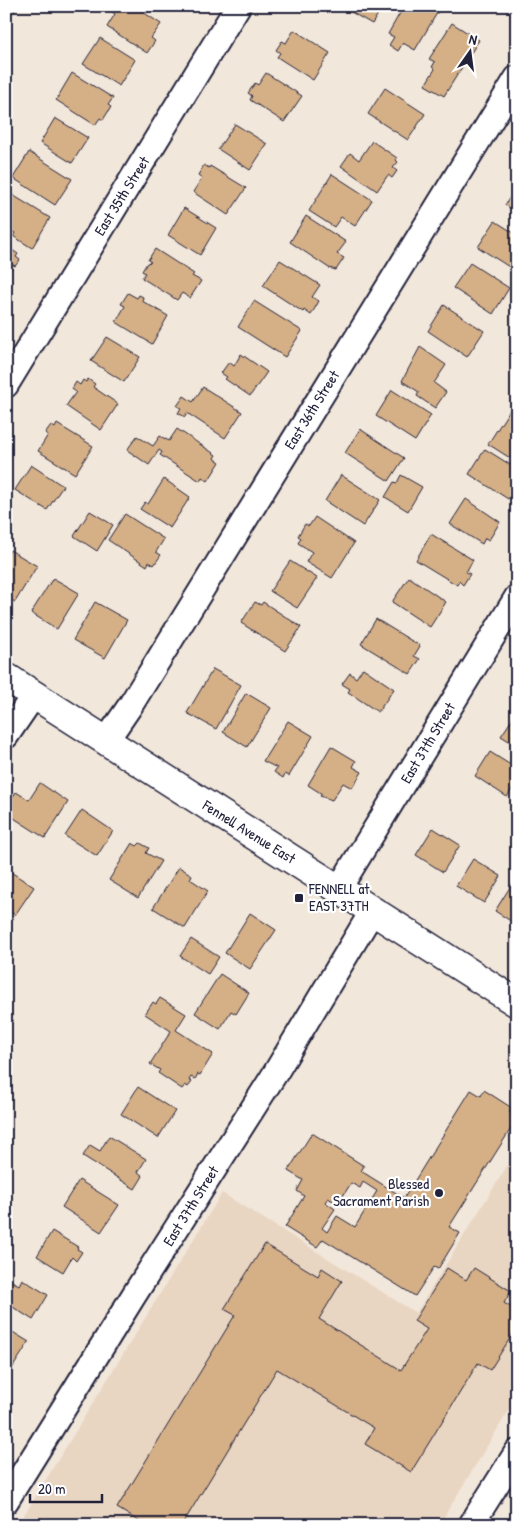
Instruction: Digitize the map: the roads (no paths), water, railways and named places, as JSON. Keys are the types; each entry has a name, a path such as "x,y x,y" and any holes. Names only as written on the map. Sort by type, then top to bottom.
{"main road":[{"name":"Fennell Avenue East","path":"6,677 517,1003"}],"street":[{"name":"East 35th Street","path":"6,385 238,6"},
{"name":"East 36th Street","path":"106,741 136,698 517,78"},
{"name":"East 37th Street","path":"338,890 517,596"},
{"path":"6,736 34,695"},
{"name":"East 37th Street","path":"6,1501 276,1072 373,910"},
{"path":"471,1525 517,1452"}],"place":[{"name":"FENNELL at EAST 37TH","path":"299,898"},
{"name":"Blessed Sacrament Parish","path":"439,1193"}]}
